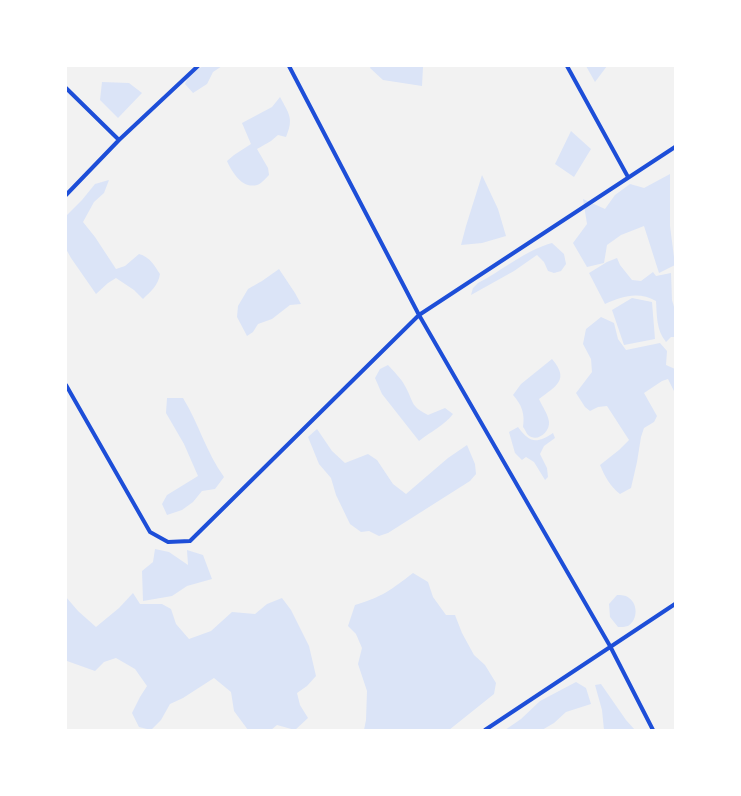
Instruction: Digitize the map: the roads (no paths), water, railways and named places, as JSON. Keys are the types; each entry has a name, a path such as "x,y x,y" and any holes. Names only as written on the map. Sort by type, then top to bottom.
{"street":[{"path":"66,195 119,140 198,66"},
{"path":"289,66 418,315 610,646 653,730"},
{"path":"567,66 628,177"},
{"path":"66,88 119,140"},
{"path":"66,385 150,532 168,542 190,541 418,315 675,147"},
{"path":"485,730 675,604"}]}
